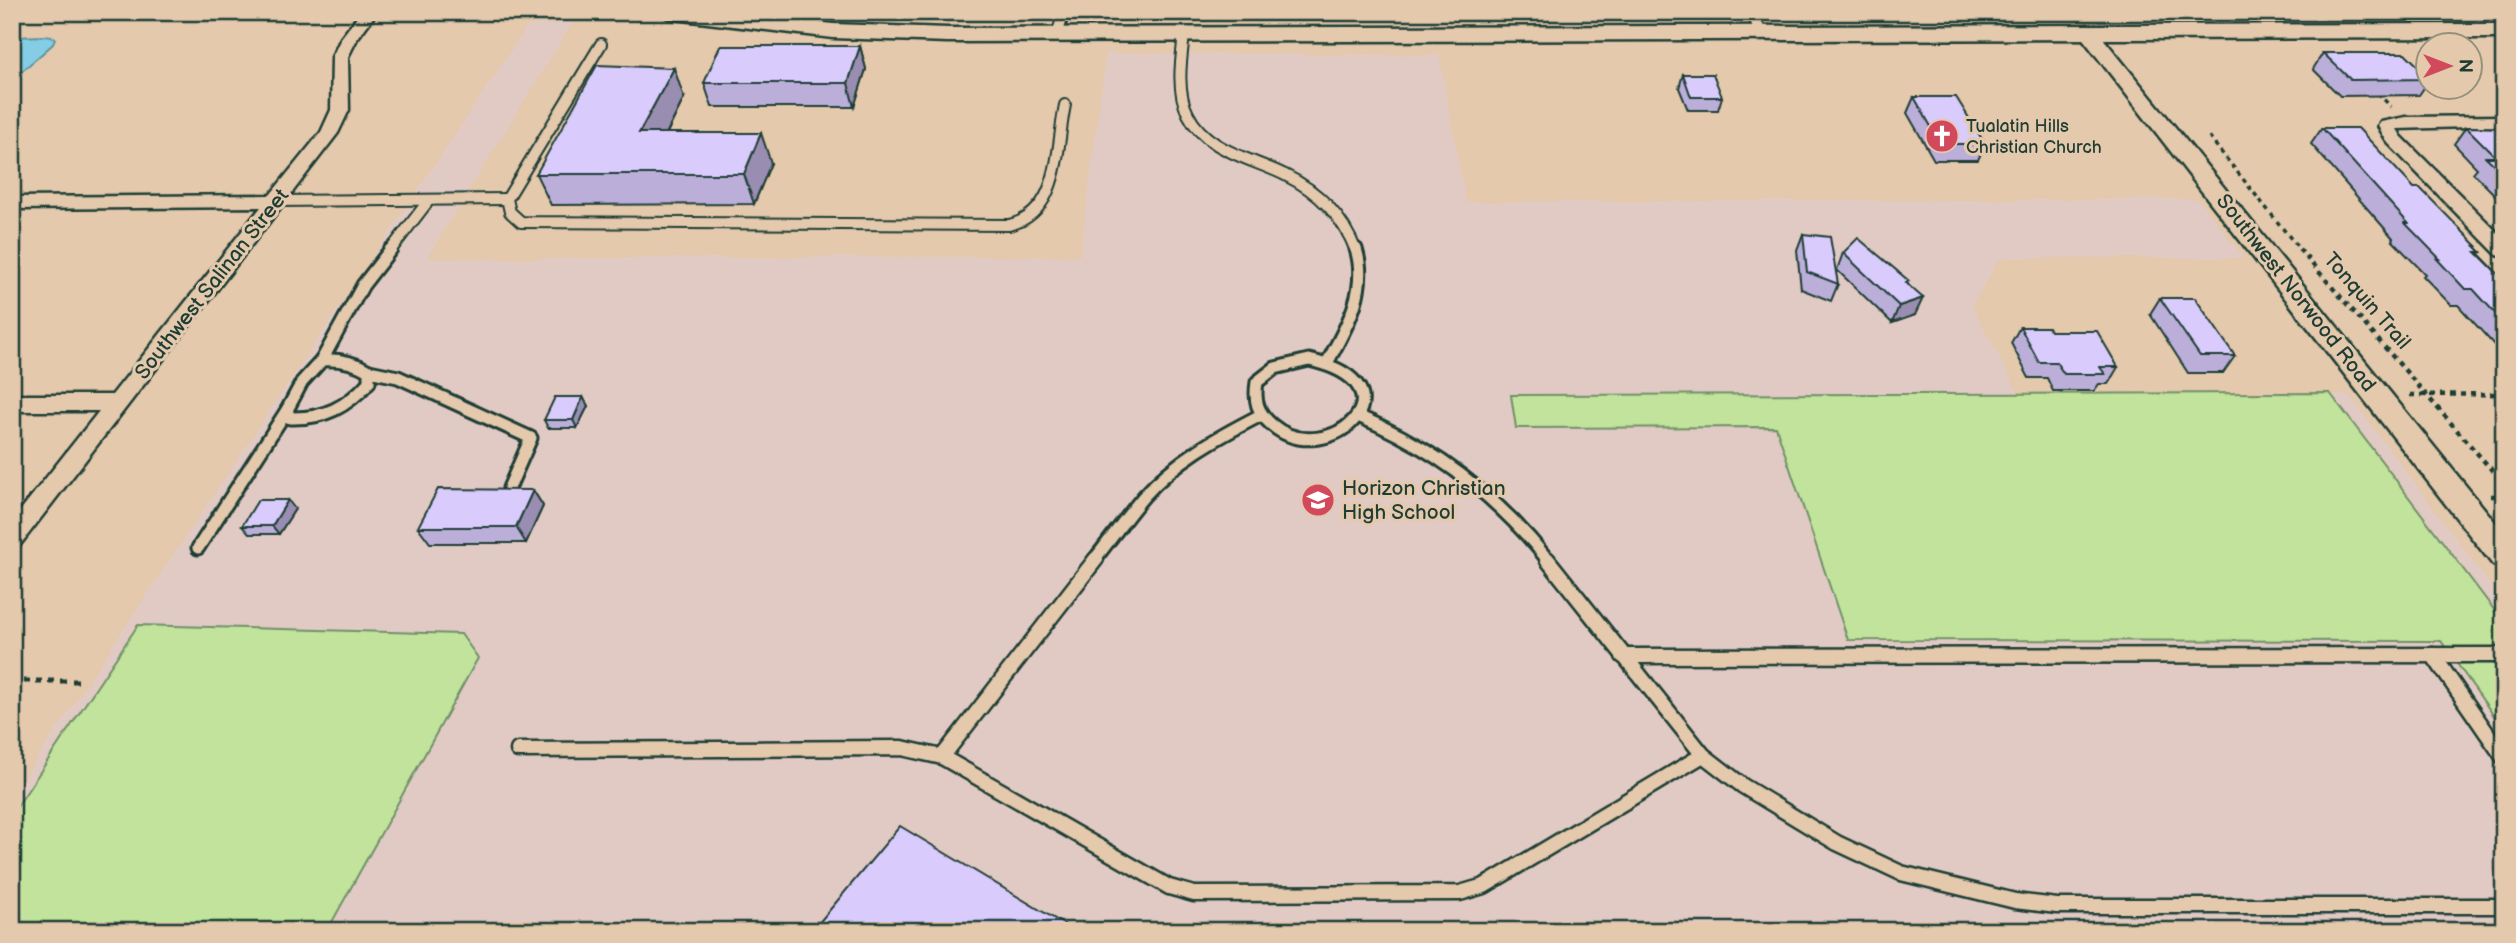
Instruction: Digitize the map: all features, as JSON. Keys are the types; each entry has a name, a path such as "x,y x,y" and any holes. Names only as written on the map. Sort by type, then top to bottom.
{"main road":[{"path":"674,12 833,31 1057,36 2504,31"}],"street":[{"name":"Southwest Salinan Street","path":"12,538 329,133 340,110 340,57 349,38 369,12"},
{"name":"Southwest Norwood Road","path":"2087,31 2504,556"},
{"path":"2504,121 2406,122 2387,126 2394,139 2504,251"},
{"path":"12,203 276,201"},
{"path":"12,403 118,403"}],"lane":[{"path":"1057,36 1064,12"},
{"path":"1751,12 1762,34"},
{"path":"1184,35 1181,93 1189,117 1208,140 1287,175 1313,193 1335,212 1352,239 1360,269 1355,302 1342,337 1327,363"},
{"path":"601,44 507,199 507,208 517,222 1009,225 1029,218 1046,200 1065,105"},
{"path":"577,82 591,82"},
{"path":"276,201 507,199"},
{"path":"198,548 287,410 302,382 322,360 363,285 429,200"},
{"path":"322,360 342,358 369,371 398,377 531,438 509,488"},
{"path":"1309,360 1327,363 1343,369 1354,379 1361,391 1363,404 1358,416 1335,434 1301,438 1283,434 1259,416 1253,403 1254,390 1268,372 1290,362 1309,360"},
{"path":"287,410 290,418 304,419 323,417 340,410 355,399 369,382 369,371"},
{"path":"942,757 1145,495 1176,465 1208,442 1259,416"},
{"path":"1358,416 1443,458 1500,505 1521,526 1703,755 1762,798 1837,844 1901,873 2015,901 2057,906 2504,906"},
{"path":"2433,655 2504,758"},
{"path":"1623,656 2504,655"},
{"path":"518,750 902,748 942,757 1169,887 1194,894 1460,893 1484,886 1703,755"}],"path":[{"path":"2369,84 2406,122"},
{"name":"Tonquin Trail","path":"2209,137 2297,246 2504,485"},
{"path":"2378,395 2504,394"},
{"path":"12,681 82,681"}],"shaded area":[{"name":"Horizon Christian High School","path":"530,22 573,22 426,259 1080,256 1106,53 1439,55 1466,202 2198,199 2244,258 2000,258 1972,305 2020,396 2349,395 2504,603 2504,931 12,931 12,796"}],"green space":[{"path":"2330,393 2504,623 2504,730 2441,641 1848,640 1776,427 1516,428 1511,395"},
{"path":"138,625 461,634 478,658 327,931 12,931 12,814"}],"water":[{"path":"12,37 55,38 53,44 12,80"}],"building":[{"path":"720,46 860,46 848,83 704,83"},
{"path":"2323,53 2405,53 2414,62 2414,79 2351,80"},
{"path":"597,65 674,68 639,133 761,133 744,174 536,174"},
{"path":"1683,74 1713,74 1722,97 1691,97"},
{"path":"1914,97 1956,97 1985,144 1941,144"},
{"path":"2466,127 2504,128 2504,174 2486,157 2496,157"},
{"path":"2322,128 2358,128 2414,188 2420,188 2477,246 2481,252 2476,252 2504,280 2504,323 2473,289 2465,289 2437,259 2440,259"},
{"path":"1803,234 1830,237 1838,284 1807,272"},
{"path":"1858,238 1909,281 1906,283 1923,298 1899,306 1843,253"},
{"path":"2160,298 2195,298 2235,356 2200,356"},
{"path":"2020,327 2048,327 2050,331 2097,331 2118,367 2100,367 2105,374 2064,374 2056,362 2039,362"},
{"path":"555,397 583,397 573,420 544,420"},
{"path":"438,489 533,490 516,527 418,527"},
{"path":"258,500 288,500 272,526 242,526"},
{"path":"900,826 1075,931 812,931"}],"place":[{"name":"Tualatin Hills Christian Church","path":"1942,136"},
{"name":"Horizon Christian High School","path":"1318,500"}]}
